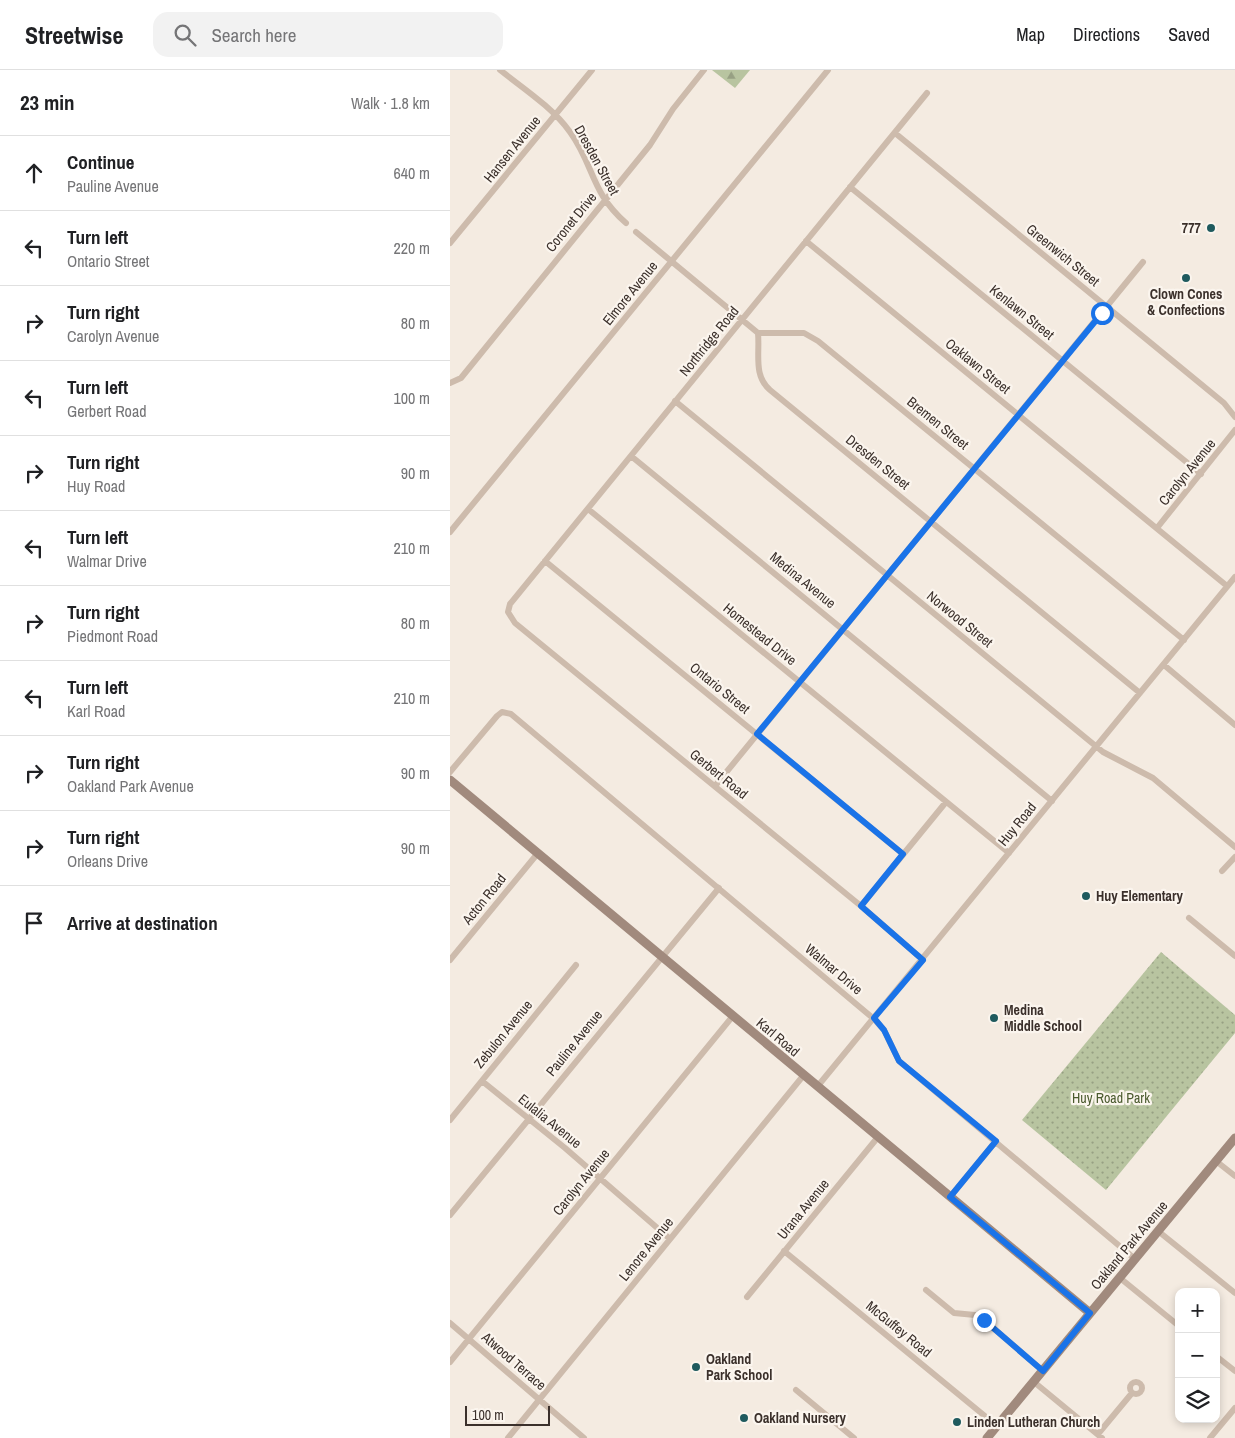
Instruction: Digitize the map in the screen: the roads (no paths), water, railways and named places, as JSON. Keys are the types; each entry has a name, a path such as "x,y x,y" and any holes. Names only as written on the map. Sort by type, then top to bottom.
{"main road":[{"name":"Karl Road","path":"450,780 732,1017 1090,1313"},
{"name":"Oakland Park Avenue","path":"987,1438 1235,1138"}],"street":[{"name":"Dresden Street","path":"500,70 555,115 578,146 604,201 626,224"},
{"name":"Hansen Avenue","path":"450,243 592,70"},
{"name":"Coronet Drive","path":"450,383 461,378 661,130 673,109 704,70"},
{"name":"Elmore Avenue","path":"450,532 828,70"},
{"name":"Northridge Road","path":"510,604 927,93"},
{"name":"Greenwich Street","path":"895,133 1224,403 1235,417"},
{"name":"Kenlawn Street","path":"850,188 1201,474"},
{"path":"636,232 758,333"},
{"name":"Oaklawn Street","path":"806,241 1227,586"},
{"path":"715,786 842,628 887,576 1143,262"},
{"name":"Dresden Street","path":"758,333 758,372 765,385 1140,693"},
{"name":"Bremen Street","path":"758,333 804,333 818,340 1184,640"},
{"name":"Norwood Street","path":"675,402 1097,747 1110,757 1152,778 1235,847"},
{"name":"Carolyn Avenue","path":"1156,528 1235,430"},
{"name":"Medina Avenue","path":"631,456 1052,801"},
{"name":"Homestead Drive","path":"588,509 1009,853"},
{"name":"Ontario Street","path":"545,561 903,854"},
{"name":"Huy Road","path":"818,1087 1235,577"},
{"name":"Gerbert Road","path":"510,604 508,612 514,623 861,906 923,960"},
{"path":"1164,665 1235,725"},
{"name":"Walmar Drive","path":"450,772 497,716 502,712 511,714 874,1018 884,1030 899,1061 1135,1259"},
{"path":"861,906 946,802"},
{"name":"Acton Road","path":"450,960 538,853"},
{"path":"1222,871 1235,857"},
{"name":"Pauline Avenue","path":"450,1215 719,888"},
{"path":"1189,918 1235,956"},
{"name":"Zebulon Avenue","path":"450,1120 576,965"},
{"name":"Carolyn Avenue","path":"450,1362 732,1017"},
{"name":"Lenore Avenue","path":"508,1438 803,1076"},
{"name":"Eulalia Avenue","path":"482,1081 529,1118 670,1239"},
{"name":"Urana Avenue","path":"747,1297 878,1137"},
{"path":"950,1197 996,1141"},
{"path":"1216,1161 1235,1176"},
{"path":"1158,1231 1235,1293"},
{"name":"McGuffey Road","path":"784,1251 997,1426"},
{"path":"1120,1278 1175,1323"},
{"path":"926,1290 954,1313 975,1315 984,1320 1043,1371"},
{"name":"Atwood Terrace","path":"450,1323 584,1438"},
{"path":"1220,1359 1235,1371"},
{"path":"1034,1382 1100,1436 1132,1393"},
{"path":"796,1390 854,1438"},
{"path":"1210,1438 1235,1408"}],"place":[{"name":"777","path":"1211,228"},
{"name":"Clown Cones & Confections","path":"1186,278"},
{"name":"Huy Elementary","path":"1086,896"},
{"name":"Medina Middle School","path":"994,1018"},
{"name":"Oakland Park School","path":"696,1367"},
{"name":"Oakland Nursery","path":"744,1418"},
{"name":"Linden Lutheran Church","path":"957,1422"}],"park label":[{"name":"Huy Road Park","path":"1111,1098"}]}
